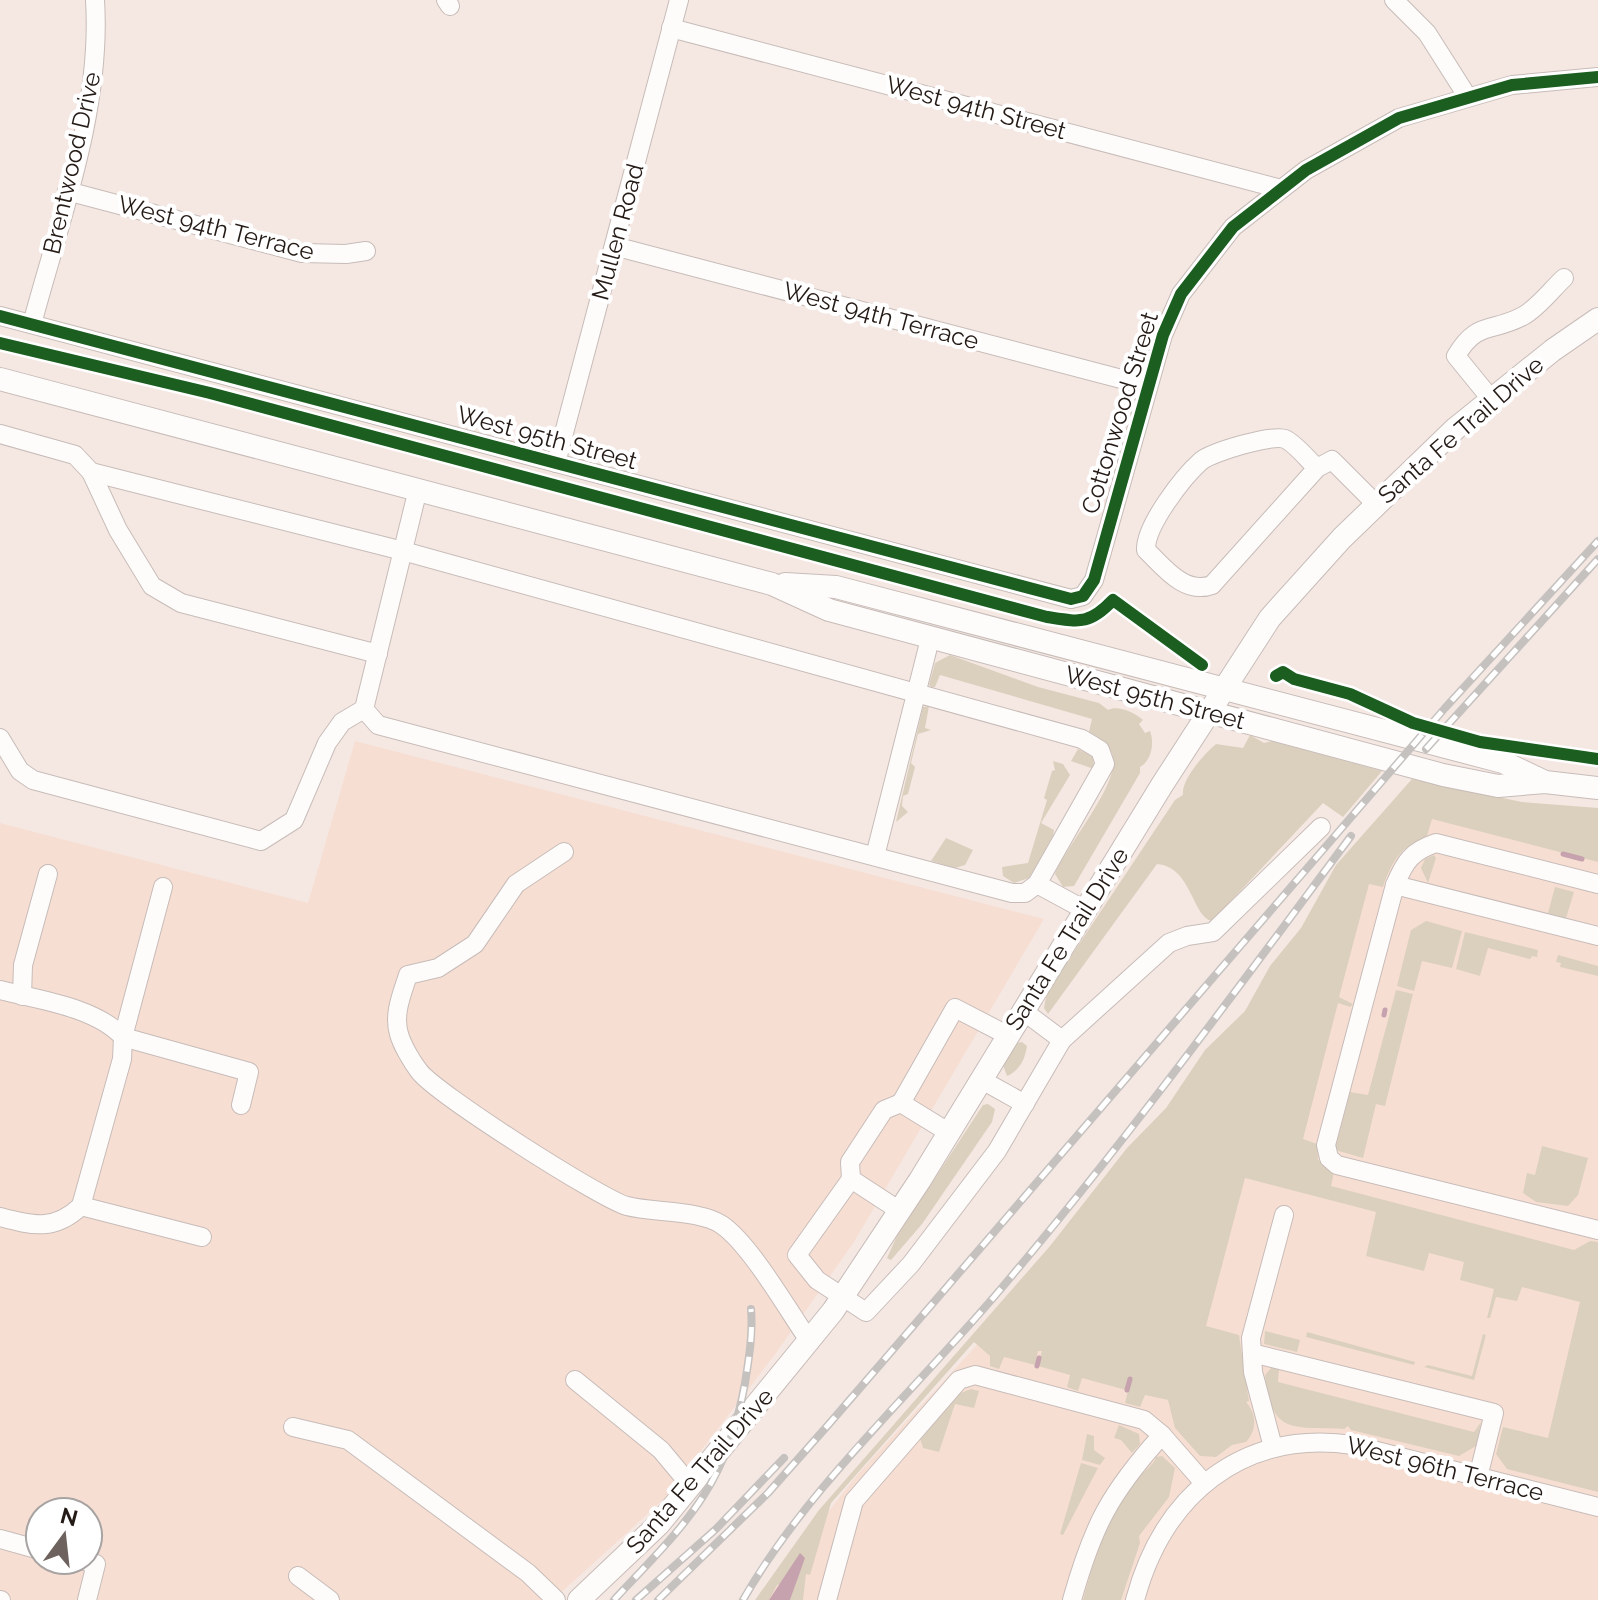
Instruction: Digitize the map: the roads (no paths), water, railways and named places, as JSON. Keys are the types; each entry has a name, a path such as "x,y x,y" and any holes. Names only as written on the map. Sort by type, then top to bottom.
{"main road":[{"name":"Santa Fe Trail Drive","path":"579,1600 659,1524 810,1342 844,1295 900,1211 1022,1010 1270,618 1327,553 1376,504 1491,399 1598,319"},
{"name":"West 95th Street","path":"0,379 772,584 829,610 930,639 1443,775 1498,786 1545,782 1598,788"},
{"name":"West 95th Street","path":"772,584 836,587 1503,762 1545,782"}],"street":[{"name":"Brentwood Drive","path":"32,324 89,109 96,63 95,0"},
{"name":"Mullen Road","path":"556,463 679,0"},
{"path":"1394,0 1427,33 1467,96"},
{"name":"West 94th Street","path":"671,28 1281,189"},
{"name":"Cottonwood Street","path":"1083,596 1094,580 1148,386 1175,308 1207,256 1233,227 1306,170 1399,118 1512,85 1598,77"},
{"name":"West 94th Terrace","path":"67,191 302,253 366,251"},
{"name":"West 94th Terrace","path":"614,246 1148,386"},
{"path":"1491,399 1456,356 1465,340 1479,329 1523,316 1564,278"},
{"name":"West 95th Street","path":"0,316 1053,596 1071,599 1083,596"},
{"path":"0,434 75,455 91,472 118,530 152,586 181,603 378,654"},
{"path":"1317,468 1286,439 1272,437 1212,455 1200,462 1151,524 1145,538 1146,550 1177,580 1203,589 1212,585 1317,468 1332,460 1376,504"},
{"path":"91,472 403,551 1082,739 1104,757 1103,774 1037,884 1025,893 1012,893 378,725 364,709"},
{"path":"0,738 20,771 33,780 261,841 294,820 327,743 342,722 364,709 418,489"},
{"path":"875,856 930,639"},
{"path":"1007,1035 955,1008 901,1103 884,1110 850,1162 851,1179 797,1255 817,1280 866,1312 911,1264 978,1176 1062,1040 1169,943 1187,936 1213,932 1321,827"},
{"path":"1598,884 1436,843 1415,850 1404,864 1395,885 1326,1145 1329,1158 1337,1165 1598,1230"},
{"path":"564,852 516,884 475,944 438,968 408,975 397,1007 398,1034 419,1072 452,1100 587,1185 626,1206 722,1224 744,1249 810,1342"},
{"path":"22,996 23,965 48,874"},
{"path":"1037,884 1085,910"},
{"path":"1395,885 1598,936"},
{"path":"0,1217 33,1226 67,1220 81,1206 122,1059 123,1037 163,887"},
{"path":"0,990 110,1023 123,1037 249,1072 241,1105"},
{"path":"1022,1010 1062,1040"},
{"path":"980,1079 1025,1104"},
{"path":"901,1103 948,1132"},
{"path":"851,1179 900,1211"},
{"path":"81,1206 202,1237"},
{"path":"1273,1447 1251,1338 1284,1215"},
{"path":"1252,1353 1494,1413 1478,1477"},
{"path":"827,1600 854,1501 959,1380 975,1375 1144,1420 1162,1435 1204,1483"},
{"path":"575,1380 661,1450 691,1486"},
{"path":"293,1427 348,1440 528,1573 556,1600"},
{"path":"1072,1600 1086,1549 1102,1513 1124,1478 1162,1435"},
{"name":"West 96th Terrace","path":"1135,1600 1147,1563 1166,1524 1204,1483 1273,1447 1317,1441 1353,1445 1598,1507"},
{"path":"0,1539 24,1546"},
{"path":"87,1600 93,1576"},
{"path":"298,1576 330,1600"}],"waterway":[{"path":"1563,854 1582,859"},
{"path":"1384,1015 1385,1010"},
{"path":"1037,1366 1039,1358"},
{"path":"1127,1390 1130,1379"}],"railway":[{"path":"658,1600 768,1493 1445,708 1598,541"},
{"path":"1426,749 1598,559"},
{"path":"743,1600 800,1516 869,1434 977,1317 1098,1170 1351,836"},
{"path":"614,1600 681,1526 714,1478 737,1420 751,1337 751,1309"},
{"path":"636,1600 716,1529 784,1458"}]}
